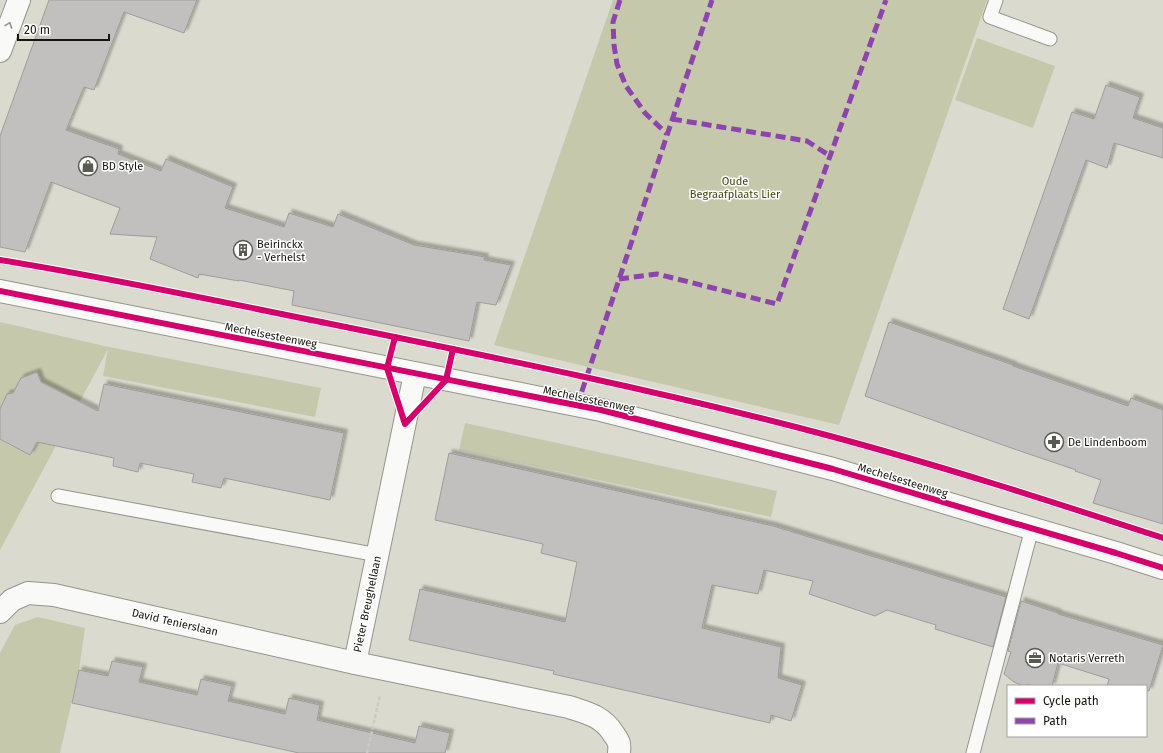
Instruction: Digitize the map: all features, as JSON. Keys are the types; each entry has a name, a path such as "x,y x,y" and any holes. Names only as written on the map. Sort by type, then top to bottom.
{"street":[{"path":"0,51 19,0"},
{"name":"Mechelsesteenweg","path":"0,291 601,410 833,469 1163,568"},
{"name":"Pieter Breughellaan","path":"415,374 355,663 569,707 597,716 609,725 620,744 619,753"},
{"name":"David Tenierslaan","path":"0,612 12,600 28,593 54,595 355,663"}],"lane":[{"path":"996,0 990,17 1050,39"},
{"path":"58,496 378,555"},
{"path":"973,753 1032,528"}],"path":[{"path":"367,753 385,669"}],"green space":[{"name":"Oude Begraafplaats Lier","path":"613,0 987,0 839,425 494,345"},
{"path":"977,38 1055,66 1033,128 955,100"},
{"path":"0,322 109,347 321,388 315,417 103,376 108,349 0,550"},
{"path":"465,423 777,491 771,517 459,450"},
{"path":"38,617 85,628 79,670 60,753 0,753 0,653 15,625"}],"building":[{"path":"49,0 197,0 184,33 124,12 94,90 84,87 66,130 119,149 118,154 161,171 166,159 233,187 225,208 284,227 289,213 333,227 338,214 414,245 485,257 484,260 511,265 496,305 477,302 469,341 292,305 294,291 199,274 198,278 150,259 157,237 110,234 120,208 51,182 25,252 0,247 0,136"},
{"path":"1106,85 1140,97 1133,118 1163,128 1163,158 1114,143 1107,168 1086,160 1029,319 1003,309 1072,112 1094,119"},
{"path":"889,322 1128,406 1131,398 1163,410 1163,524 1093,503 1101,480 865,396"},
{"path":"37,372 41,382 98,411 104,384 344,433 330,500 224,478 221,488 192,482 194,474 140,463 138,472 113,466 114,458 37,442 30,455 0,439 0,409 7,394 13,393 21,378"},
{"path":"449,453 773,526 1006,597 993,647 935,629 936,625 887,610 875,616 809,594 813,581 764,570 758,594 712,585 702,628 781,647 778,678 802,685 791,721 771,715 770,723 553,674 554,671 409,640 420,589 565,622 577,562 541,553 543,544 435,520"},
{"path":"1021,601 1058,614 1163,645 1149,691 1147,690 1147,685 1107,685 1109,679 1058,663 1052,685 1022,685 1014,682 1004,674 1011,652 1008,651"},
{"path":"112,661 143,667 139,682 197,695 201,679 232,686 228,701 285,714 289,698 320,705 317,720 415,743 419,726 450,733 445,753 299,753 72,703 79,670 108,676"}],"marked path":[{"path":"620,0 613,22 617,64 626,86 645,113 667,134"},
{"path":"577,406 712,0"},
{"path":"619,279 657,274 777,304 886,0"},
{"path":"672,119 807,141 830,156"}],"cycle path":[{"path":"0,260 125,282 394,337 581,376 706,405 830,436 956,472 1163,538"},
{"path":"0,291 601,410 833,469 1163,568"},
{"path":"395,337 387,368 405,424 446,380 453,349"}],"place":[{"name":"BD Style","path":"88,166"},
{"name":"Beirinckx - Verhelst","path":"243,250"},
{"name":"De Lindenboom","path":"1054,442"},
{"name":"Notaris Verreth","path":"1035,658"}]}
